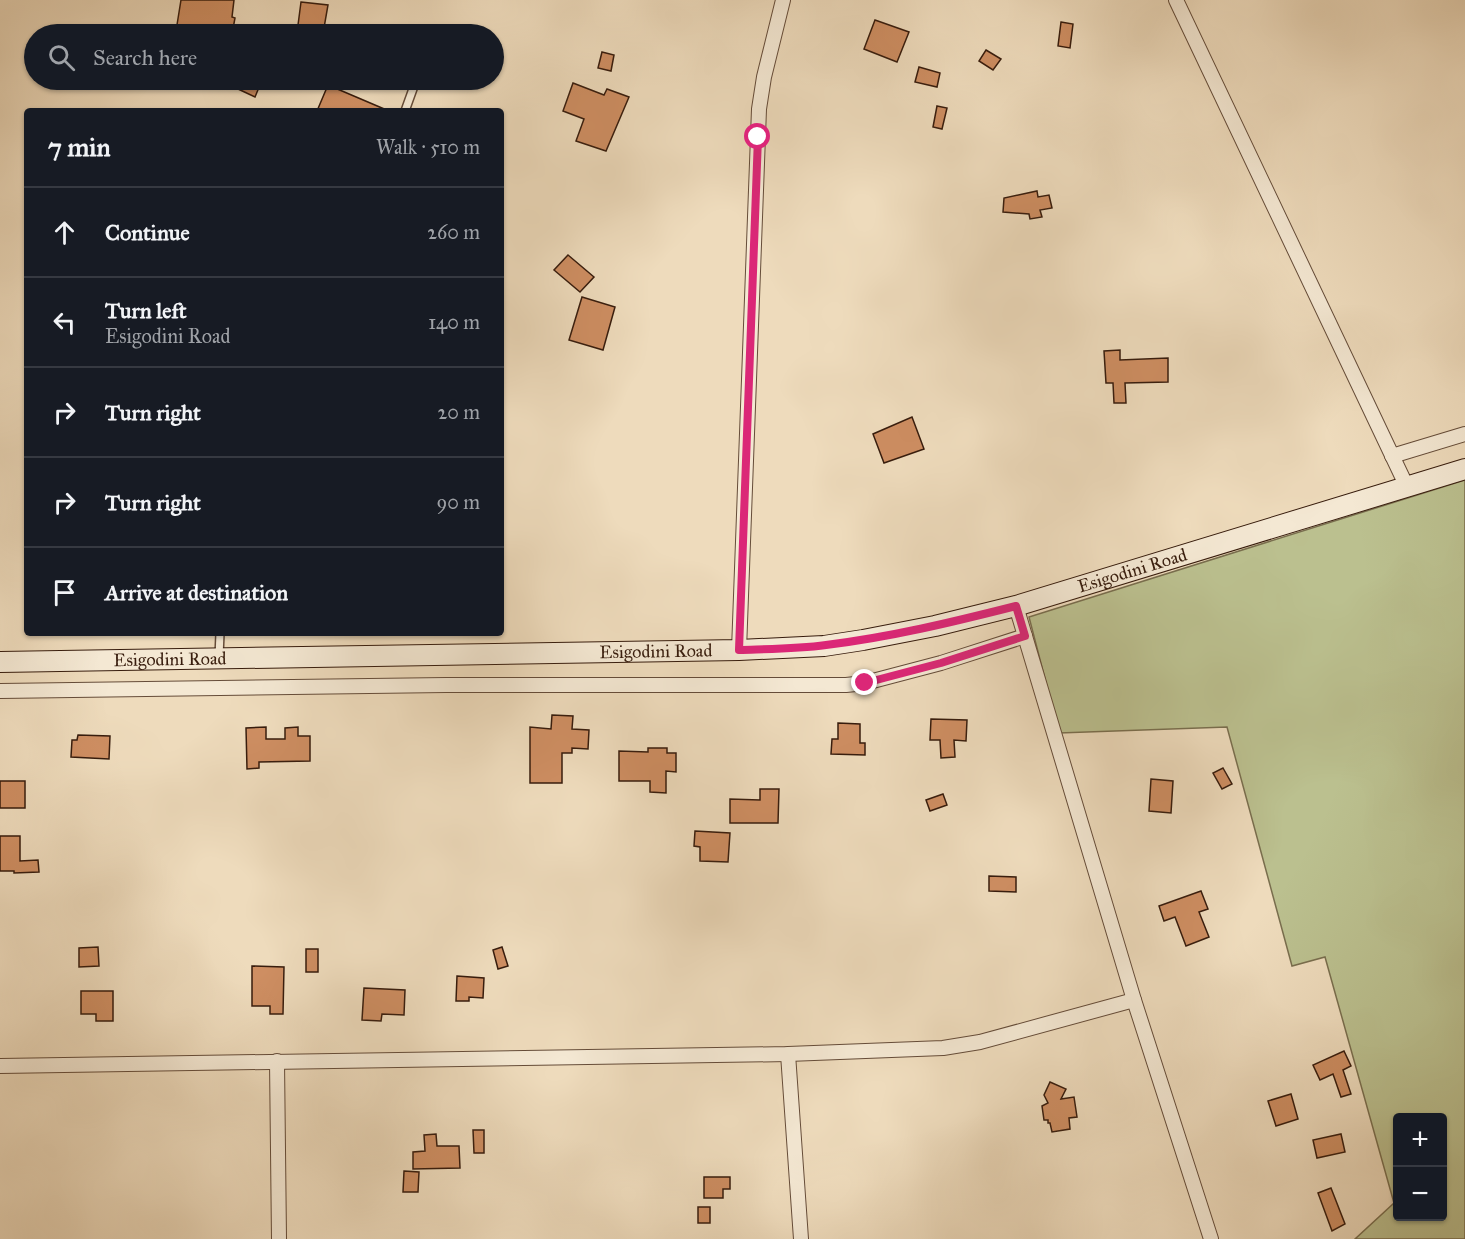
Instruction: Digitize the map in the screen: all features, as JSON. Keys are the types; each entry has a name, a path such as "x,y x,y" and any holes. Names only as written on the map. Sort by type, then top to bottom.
{"main road":[{"name":"Esigodini Road","path":"0,662 739,650 824,646 935,626 1016,606 1465,469"}],"street":[{"path":"739,650 759,109 764,77 783,0"},
{"path":"1176,0 1407,487"},
{"path":"1392,456 1465,434"},
{"path":"1016,606 1134,1000 1211,1239"},
{"path":"0,692 447,685 846,685 865,683 908,672 1025,636"},
{"path":"0,1066 788,1054 960,1046 1134,1000"},
{"path":"788,1054 801,1239"},
{"path":"277,1061 279,1239"}],"lane":[{"path":"406,108 413,90"},
{"path":"219,658 220,636"},
{"path":"0,654 0,662"}],"green space":[{"path":"1465,480 1465,1239 1355,1239 1393,1204 1393,1221 1447,1221 1447,1113 1393,1113 1393,1199 1325,957 1292,966 1227,727 1059,733 1029,617"}],"building":[{"path":"181,0 234,0 232,17 235,18 234,24 177,24"},
{"path":"301,2 328,5 325,24 298,24"},
{"path":"875,20 909,32 897,62 864,49"},
{"path":"1061,22 1073,24 1070,48 1058,46"},
{"path":"986,50 1001,59 993,70 979,61"},
{"path":"602,52 614,55 611,71 598,68"},
{"path":"919,67 940,73 937,87 915,82"},
{"path":"573,83 604,95 607,89 629,97 606,151 576,141 584,119 563,111"},
{"path":"240,90 258,90 255,97"},
{"path":"326,90 340,90 382,108 318,108"},
{"path":"937,106 947,108 942,129 933,127"},
{"path":"1037,191 1038,197 1049,195 1052,208 1040,210 1042,217 1030,219 1029,214 1003,212 1004,198"},
{"path":"568,255 594,277 580,292 554,270"},
{"path":"582,297 615,307 603,350 569,340"},
{"path":"1120,350 1120,360 1168,358 1168,382 1125,383 1126,403 1114,403 1113,383 1106,383 1104,351"},
{"path":"912,417 924,449 884,463 873,434"},
{"path":"552,715 573,716 572,729 589,730 588,749 572,748 572,753 562,753 562,783 530,783 530,727 551,729"},
{"path":"931,719 967,720 966,741 954,740 955,757 941,758 940,740 930,740"},
{"path":"838,723 860,724 860,743 865,743 865,755 831,754 832,739 838,739"},
{"path":"266,727 266,739 285,739 285,728 298,727 298,736 310,736 310,761 259,762 259,768 247,769 246,728"},
{"path":"78,735 110,736 109,759 71,757 72,740 77,740"},
{"path":"648,748 667,748 667,753 676,753 676,772 666,771 666,793 650,792 650,781 619,781 619,751 648,752"},
{"path":"1223,768 1232,784 1222,789 1213,773"},
{"path":"1151,779 1173,781 1171,813 1149,811"},
{"path":"0,781 25,781 25,808 0,808"},
{"path":"760,789 779,789 778,823 730,823 730,799 760,800"},
{"path":"943,794 947,805 930,811 926,800"},
{"path":"695,831 730,833 728,862 700,861 700,847 694,846"},
{"path":"0,836 20,836 20,861 38,860 39,872 0,871"},
{"path":"989,876 1016,877 1016,892 989,891"},
{"path":"1201,891 1208,909 1199,912 1209,937 1186,946 1175,917 1164,921 1159,906"},
{"path":"98,947 99,966 79,967 79,948"},
{"path":"502,947 508,966 498,969 493,950"},
{"path":"306,949 318,949 318,972 306,972"},
{"path":"252,966 284,967 283,1014 270,1014 270,1006 252,1006"},
{"path":"457,976 484,978 483,998 469,997 469,1001 456,1001"},
{"path":"364,988 405,990 404,1015 382,1014 381,1021 362,1020"},
{"path":"81,991 113,991 113,1021 96,1021 96,1014 81,1014"},
{"path":"1344,1051 1351,1066 1343,1070 1351,1094 1341,1097 1333,1074 1320,1080 1313,1065"},
{"path":"1050,1082 1066,1089 1061,1099 1074,1097 1077,1117 1069,1118 1070,1129 1052,1132 1048,1120 1044,1120 1042,1106 1048,1103 1044,1095"},
{"path":"1291,1094 1298,1119 1276,1126 1268,1101"},
{"path":"473,1130 484,1130 484,1153 474,1153"},
{"path":"436,1134 437,1146 459,1146 460,1168 413,1169 413,1152 425,1151 424,1135"},
{"path":"1341,1134 1345,1152 1317,1158 1313,1140"},
{"path":"404,1171 419,1172 418,1192 403,1192"},
{"path":"704,1177 730,1177 730,1189 723,1189 723,1198 704,1198"},
{"path":"1331,1188 1345,1224 1332,1231 1318,1193"},
{"path":"698,1207 710,1207 710,1223 698,1223"}],"route":[{"path":"758,137 739,650 824,646 863,640 935,626 1016,606 1025,636 941,663 865,683"}]}
